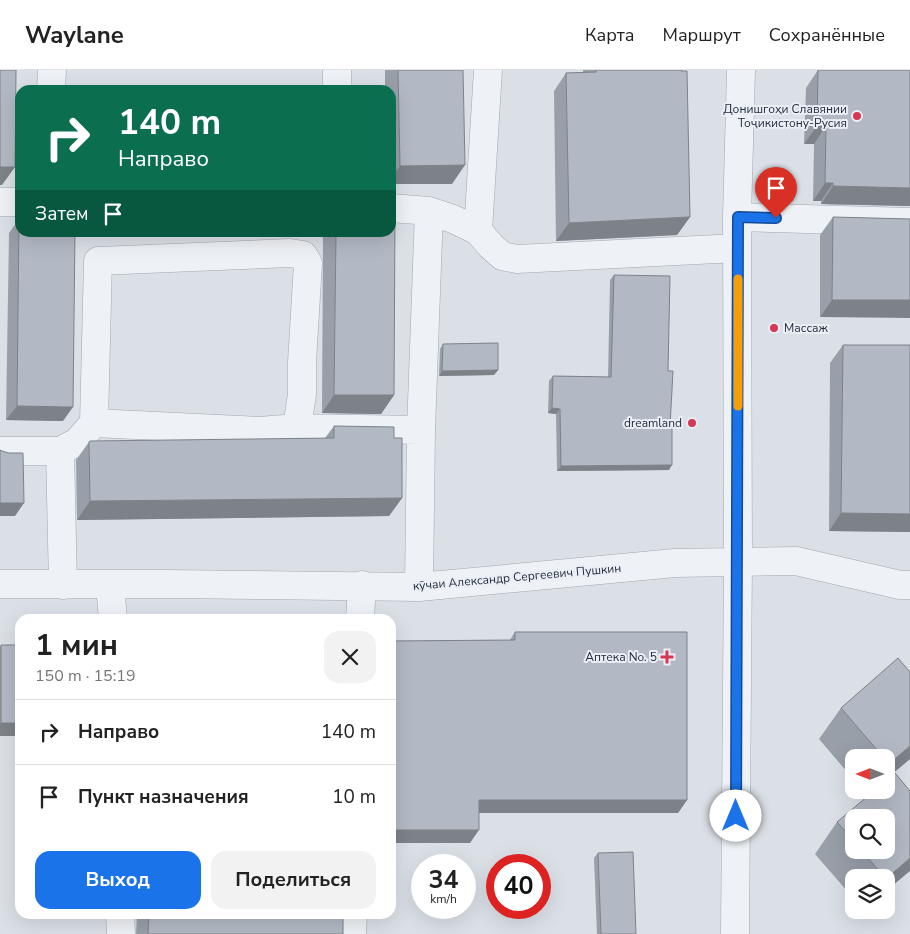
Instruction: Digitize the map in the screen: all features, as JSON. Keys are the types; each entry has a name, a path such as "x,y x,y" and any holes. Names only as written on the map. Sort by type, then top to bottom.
{"street":[{"path":"51,85 52,70"},
{"path":"337,70 337,85"},
{"path":"478,231 488,70"},
{"path":"735,934 738,217 741,70"},
{"path":"0,202 15,202"},
{"path":"396,208 429,211 453,219 478,231 502,256 517,259 738,248"},
{"path":"419,587 429,211"},
{"path":"738,217 910,222"},
{"path":"0,450 60,451 77,442 94,424 98,261 290,253 304,255 308,263 302,394 297,428"},
{"path":"94,424 260,431 297,428 422,430"},
{"path":"60,451 63,585"},
{"name":"кӯчаи Александр Сергеевич Пушкин","path":"0,584 362,585 419,587 675,563 796,561 900,585 910,585"},
{"path":"110,585 112,614"},
{"path":"360,614 362,585"},
{"path":"120,919 121,934"},
{"path":"352,934 354,919"}],"building":[{"path":"0,70 16,70 15,167 0,167"},
{"path":"398,70 463,70 465,165 400,166"},
{"path":"596,70 687,71 690,217 569,223 566,73 596,72"},
{"name":"Донишгоҳи Славянии Тоҷикистону-Русия","path":"818,70 910,70 910,188 833,186 833,183 825,183 826,126 817,126"},
{"path":"833,217 910,219 910,300 832,300"},
{"path":"19,237 75,237 73,407 17,406"},
{"path":"336,237 395,237 394,395 334,395"},
{"path":"614,275 670,276 668,371 673,371 670,427 672,427 672,465 561,466 560,409 552,408 553,376 611,377"},
{"path":"498,343 498,370 442,371 443,344"},
{"path":"843,345 910,345 910,514 841,513"},
{"path":"334,426 394,427 394,438 402,438 402,498 90,501 90,441 334,438"},
{"path":"0,450 9,453 23,453 24,503 0,503"},
{"path":"515,632 687,632 687,800 479,800 479,830 396,830 396,641 515,640"},
{"path":"1,645 15,645 15,723 1,723"},
{"path":"898,658 910,672 910,746 895,759 895,749 876,749 841,708"},
{"path":"895,773 910,791 910,858 895,871 895,869 877,869 869,859 895,859 895,809 852,809 864,799 895,799"},
{"path":"845,815 845,831 837,822"},
{"path":"633,852 636,934 601,934 598,853"},
{"path":"149,919 343,919 343,934 148,934"}],"slow traffic":[{"path":"738,279 738,406"}],"place":[{"name":"Донишгоҳи Славянии Тоҷикистону-Русия","path":"857,116"},
{"name":"Массаж","path":"774,328"},
{"name":"dreamland","path":"692,423"},
{"name":"Аптека No. 5","path":"667,657"}],"route":[{"path":"736,816 738,217 776,218"}]}
